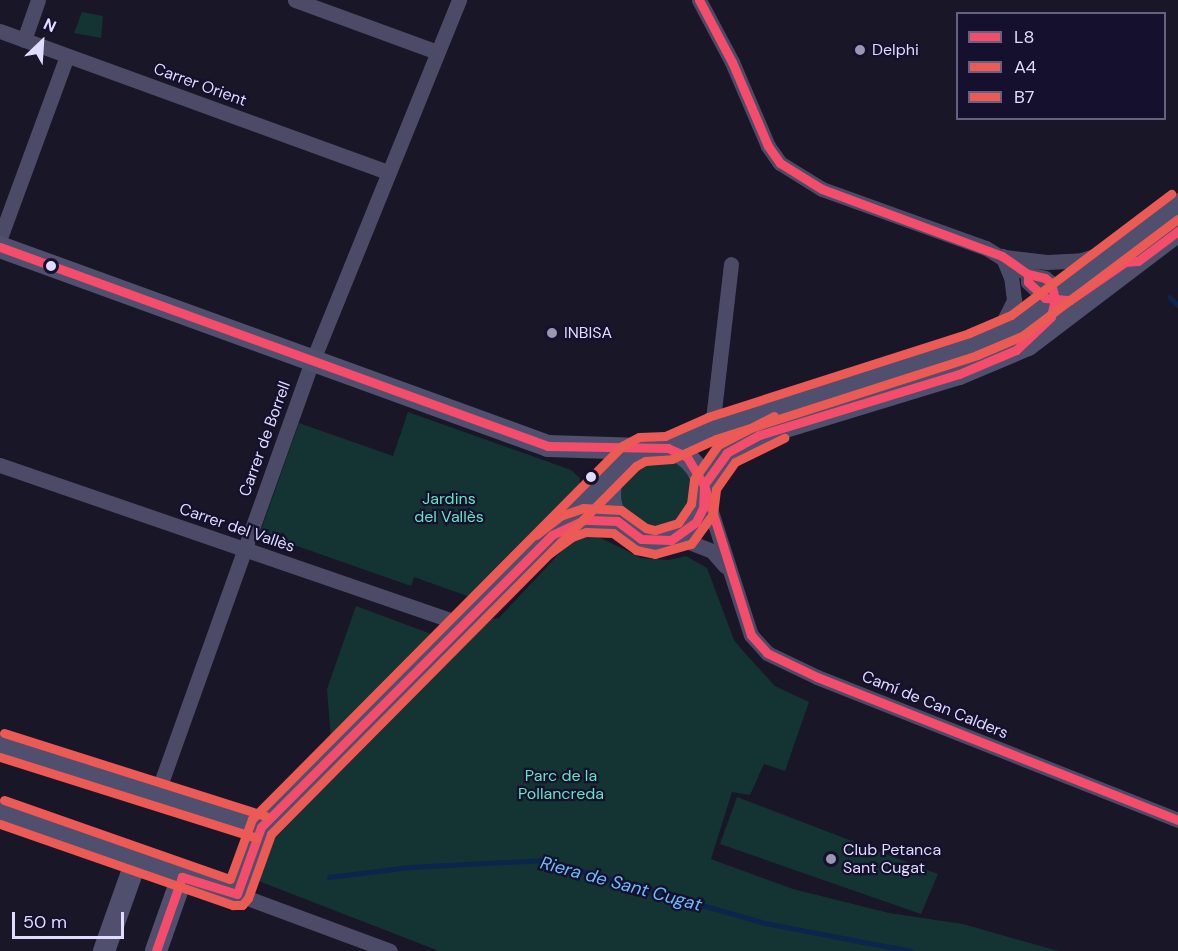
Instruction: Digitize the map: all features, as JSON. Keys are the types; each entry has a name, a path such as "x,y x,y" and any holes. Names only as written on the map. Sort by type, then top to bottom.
{"street":[{"path":"24,40 38,0"},
{"path":"295,0 437,52"},
{"name":"Carrer de Borrell","path":"157,794 312,362 387,172 459,0"},
{"path":"699,0 732,62 768,146 780,163 822,189 1002,256 1047,262 1132,253"},
{"name":"Carrer Orient","path":"0,31 387,172"},
{"path":"0,238 67,56"},
{"path":"619,466 609,493 617,520 641,539 671,540 696,522 704,489 727,453 759,435 959,375 1016,350 1069,316 1178,204"},
{"path":"0,247 548,446 642,449 668,448 712,428 997,334 1132,253 1178,231"},
{"path":"1002,256 1028,274 1028,282 1045,298 1055,299"},
{"path":"997,334 1014,300 1011,277 1002,256"},
{"path":"712,428 731,264"},
{"path":"1016,350 1051,317 1055,299"},
{"path":"668,448 694,465 704,489"},
{"path":"237,894 261,827 619,466 642,449"},
{"name":"Carrer del Vallès","path":"0,465 463,624"},
{"name":"Camí de Can Calders","path":"704,489 751,635 767,653 782,662 1177,821"},
{"path":"552,535 584,520 617,520"},
{"name":"Camí de Can Calders","path":"671,540 688,542 712,552 731,573"},
{"path":"0,744 261,827"},
{"path":"0,811 136,861 237,894 390,951"},
{"path":"104,951 136,861"},
{"path":"156,951 182,877"}],"green space":[{"path":"82,12 103,16 101,38 74,33"},
{"name":"Jardins del Vallès","path":"408,412 571,470 580,478 579,487 470,597 414,577 411,586 260,533 299,423 393,456"},
{"path":"658,456 673,459 685,467 693,479 696,494 693,509 685,521 673,529 658,532 643,529 631,521 623,509 620,494 623,479 631,467 643,459"},
{"name":"Parc de la Pollancreda","path":"591,533 641,558 669,560 686,556 707,568 734,640 775,686 809,702 785,771 764,764 750,795 732,792 711,859 793,889 889,913 963,924 1058,951 439,951 251,878 267,834 288,822 491,619 499,618 569,543"},
{"path":"356,606 434,635 331,741 327,689"},
{"name":"Club Petanca Sant Cugat","path":"737,797 938,874 921,914 720,844"}],"waterway":[{"path":"1170,297 1178,305"},
{"name":"Riera de Sant Cugat","path":"329,877 411,867 544,860 765,923 910,951"}],"transit line":[{"name":"L8","path":"699,0 732,62 768,146 780,163 822,189 1002,256 1028,274 1045,278 1051,283 1055,299 1051,317 1016,350 959,374 759,435 727,453 704,485"},
{"name":"B7","path":"4,800 230,879 252,819 622,446 639,437 665,436 708,417 969,333 1011,315 1171,194"},
{"name":"A4","path":"0,824 233,905 242,905 248,898 271,834 636,466 645,461 672,459 716,439 977,355 1022,336 1178,219"},
{"name":"L8","path":"1028,274 1028,282 1045,298 1070,300 1125,262 1138,261 1178,231"},
{"name":"L8","path":"0,247 548,446 668,448 687,457 704,485 703,508 696,522 671,540 641,539 617,521 584,520 552,535 261,827 237,894 182,877 156,951"},
{"name":"B7","path":"536,535 560,516 583,508 621,510 646,528 655,530 678,523 691,504 694,479 718,445 774,416"},
{"name":"A4","path":"550,553 572,537 586,532 613,533 636,550 655,554 691,544 713,514 716,489 735,462 784,438"},
{"name":"L8","path":"704,485 751,635 767,653 817,677 1178,820"},
{"name":"B7","path":"4,733 265,816"},
{"name":"A4","path":"0,757 257,838"}],"place":[{"name":"Delphi","path":"860,50"},
{"name":"INBISA","path":"552,333"},
{"name":"Club Petanca Sant Cugat","path":"831,859"}]}
